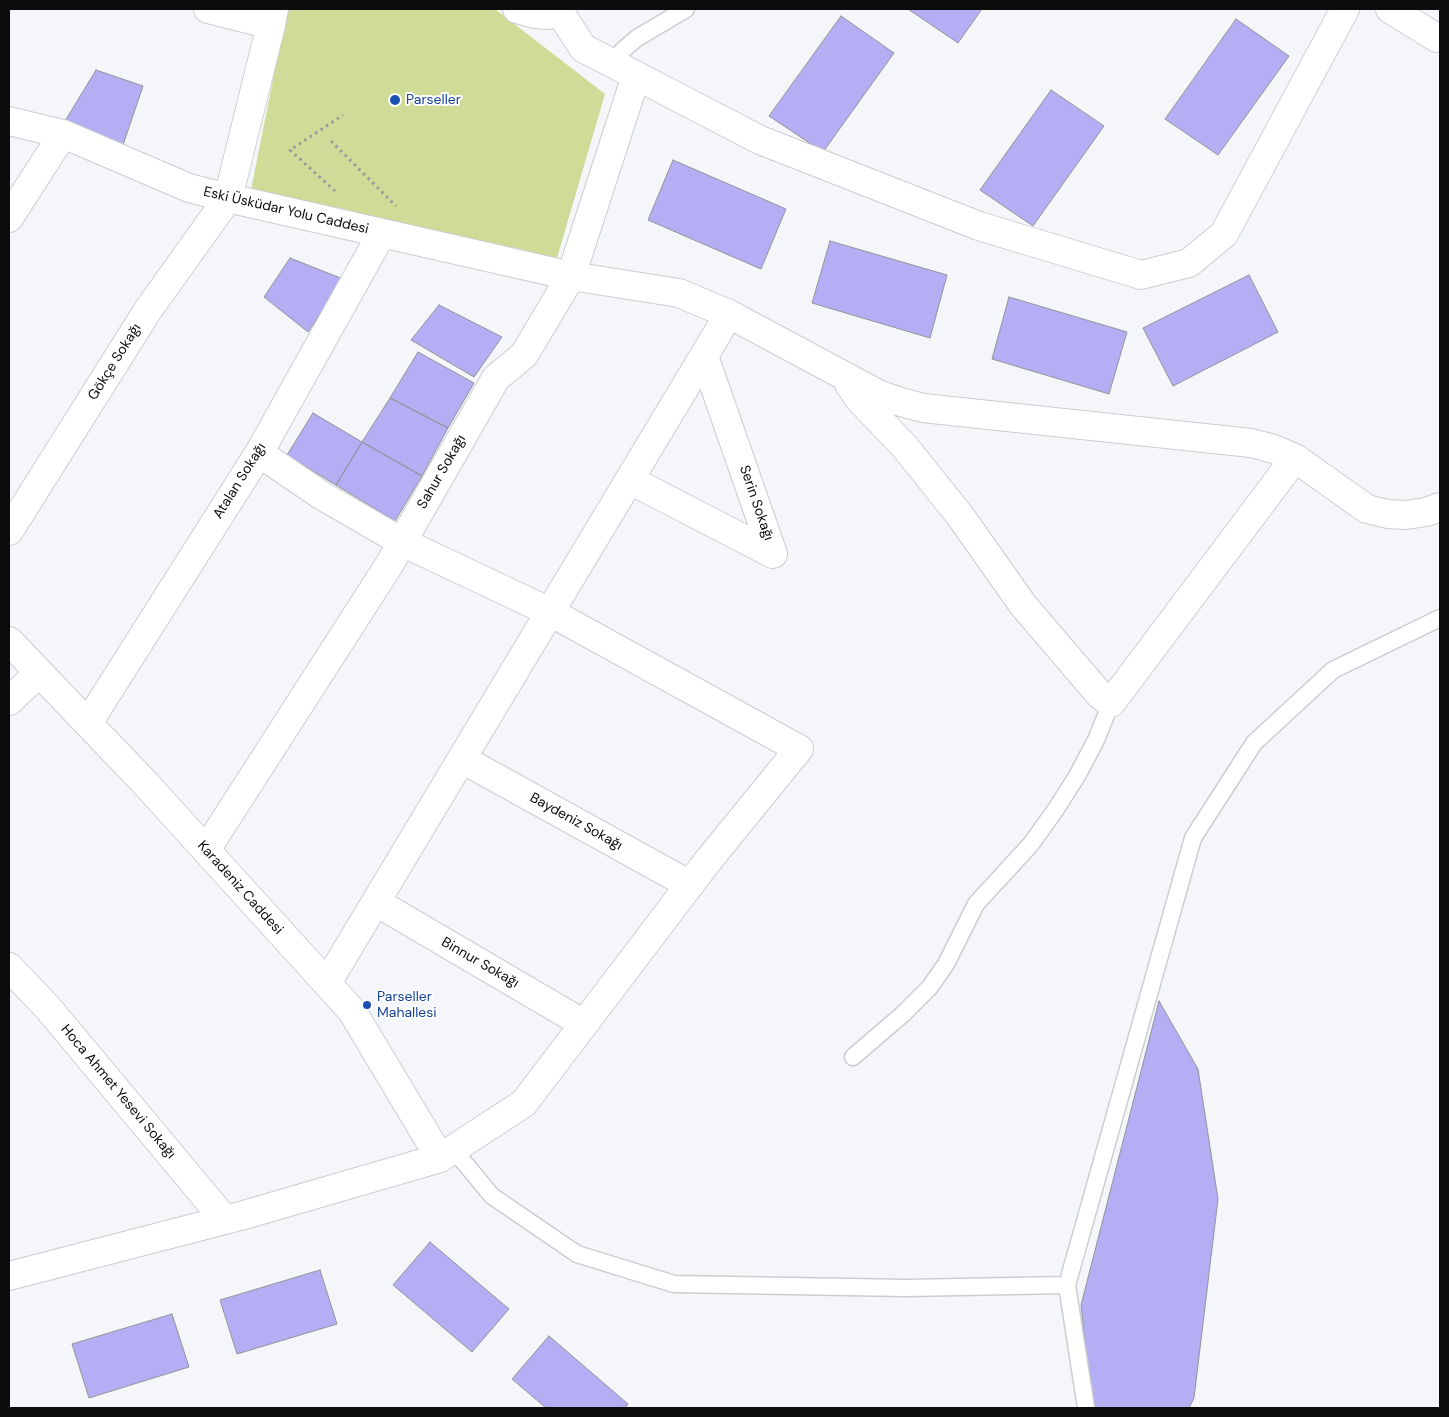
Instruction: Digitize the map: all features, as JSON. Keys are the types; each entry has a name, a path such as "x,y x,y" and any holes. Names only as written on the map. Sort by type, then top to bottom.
{"street":[{"path":"208,9 272,17 228,198"},
{"path":"517,9 548,15 559,10 583,48 760,140 979,226 1142,275 1189,263 1224,234 1344,9"},
{"path":"1390,9 1437,38"},
{"name":"Sahur Sokağı","path":"206,850 389,565 496,378 524,355 571,276 636,76"},
{"name":"Eski Üsküdar Yolu Caddesi","path":"9,121 63,134 189,188 571,276 679,293 729,314 880,395 924,408 1251,443 1274,449 1295,458 1367,509 1388,514 1406,515 1440,508"},
{"path":"9,218 63,134"},
{"name":"Gökçe Sokağı","path":"9,532 148,310 228,198"},
{"name":"Atalan Sokağı","path":"88,724 259,453 382,233"},
{"path":"327,983 729,314"},
{"name":"Serin Sokağı","path":"630,480 774,554 704,356"},
{"path":"845,377 860,400 905,447 961,517 1023,604 1100,695 1111,703 1295,458"},
{"path":"13,1270 225,1220 446,1154 524,1103 690,885 799,750 550,612 402,542 321,495 259,453"},
{"name":"Karadeniz Caddesi","path":"9,641 145,783 352,1011 446,1154"},
{"path":"9,701 39,672"},
{"name":"Baydeniz Sokağı","path":"462,759 690,885"},
{"name":"Binnur Sokağı","path":"376,902 584,1024"},
{"name":"Hoca Ahmet Yesevi Sokağı","path":"9,967 48,1008 225,1220"}],"lane":[{"path":"612,63 637,38 686,9"},
{"path":"1086,1408 1067,1285 1193,838 1254,742 1333,670 1440,618"},
{"path":"853,1057 917,1001 930,987 946,964 976,904 1031,844 1056,809 1077,776 1096,740 1111,703"},
{"path":"446,1154 492,1196 576,1254 674,1284 906,1288 1067,1285"}],"path":[{"path":"340,195 290,150 343,115"},
{"path":"331,141 401,210"}],"green space":[{"path":"287,9 495,9 605,94 557,258 250,195"}],"building":[{"path":"908,9 982,9 958,43"},
{"path":"841,16 894,53 823,152 769,116"},
{"path":"1236,19 1289,56 1218,155 1165,119"},
{"path":"96,70 143,86 122,148 65,121"},
{"path":"1051,90 1104,126 1033,226 980,190"},
{"path":"673,160 786,209 761,269 648,220"},
{"path":"830,241 947,275 930,338 812,303"},
{"path":"290,258 343,279 308,332 264,297"},
{"path":"1249,275 1278,332 1173,386 1143,328"},
{"path":"1009,297 1127,332 1109,394 992,359"},
{"path":"439,305 502,337 474,377 411,340"},
{"path":"418,352 474,383 448,428 390,398"},
{"path":"390,398 448,428 422,476 362,442"},
{"path":"313,413 362,442 336,485 287,455"},
{"path":"362,442 422,476 395,521 336,485"},
{"path":"1159,1001 1198,1069 1218,1199 1194,1398 1189,1408 1092,1408 1081,1305"},
{"path":"430,1242 509,1309 472,1352 393,1285"},
{"path":"320,1270 337,1324 237,1354 220,1300"},
{"path":"172,1314 189,1367 89,1398 72,1344"},
{"path":"549,1336 628,1404 625,1408 546,1408 512,1379"}],"place":[{"name":"Parseller","path":"395,100"},
{"name":"Parseller Mahallesi","path":"367,1005"}]}
